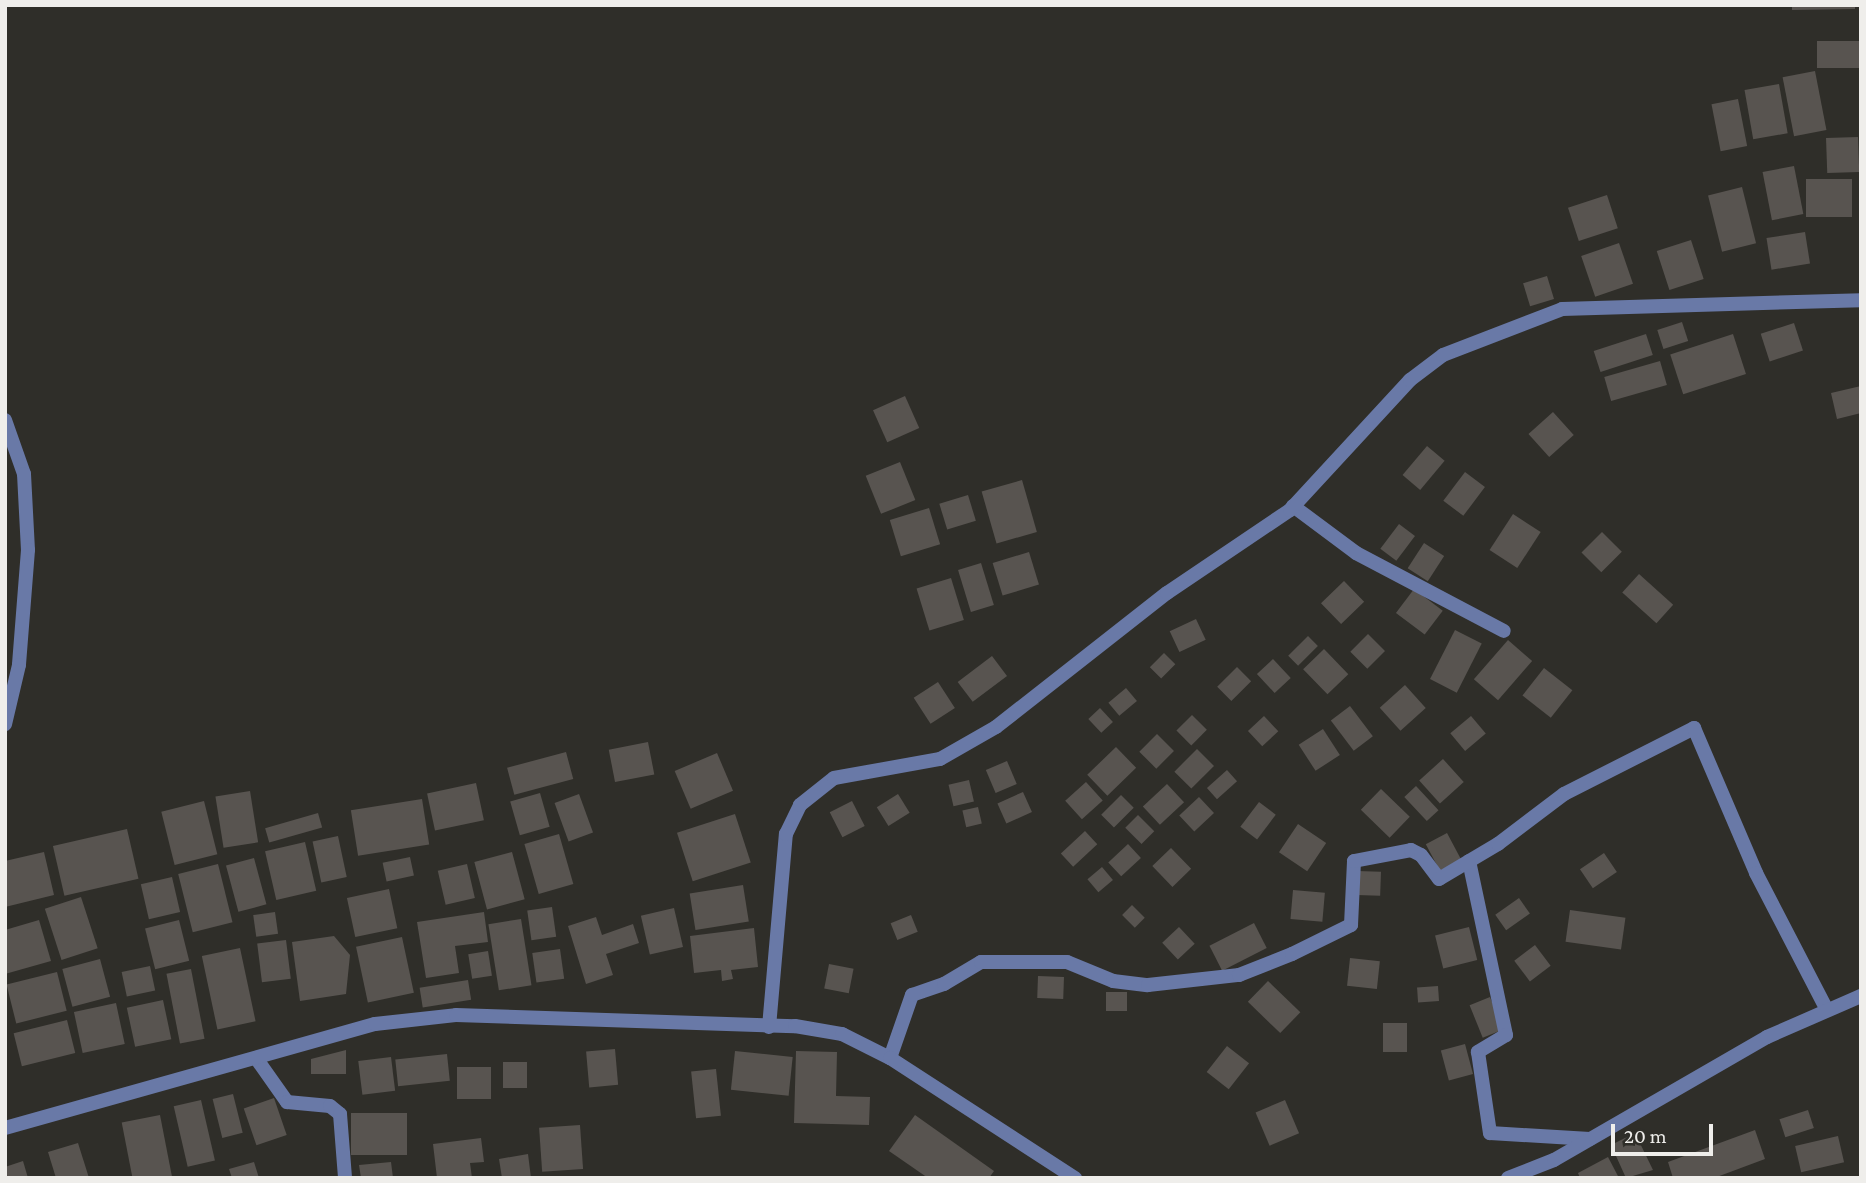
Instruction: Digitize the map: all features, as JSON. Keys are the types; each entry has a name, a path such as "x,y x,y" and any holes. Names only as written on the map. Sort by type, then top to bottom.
{"street":[{"path":"769,1027 786,834 800,805 834,778 880,773 961,750 1167,593 1293,506 1410,380 1443,355 1504,329 1562,309 1861,300"},
{"path":"5,419 24,474 28,550 19,665 5,724"},
{"path":"1293,506 1356,552 1504,631"},
{"path":"890,1058 912,995 944,984 981,962 1067,962 1112,981 1148,985 1239,975 1351,925 1354,861 1411,850 1421,855 1439,879 1469,861 1564,793 1694,728 1756,873 1826,1010"},
{"path":"1469,861 1506,1035 1478,1052 1490,1133 1591,1139"},
{"path":"1508,1178 1554,1160 1767,1037 1861,996"},
{"path":"5,1128 375,1024 456,1015 795,1026 842,1034 890,1058 1075,1178"},
{"path":"256,1058 287,1102 322,1104 340,1114 345,1178"}],"building":[{"path":"1792,5 1855,5 1855,9 1792,10"},
{"path":"1817,41 1861,41 1861,68 1817,68"},
{"path":"1815,71 1826,130 1794,136 1783,77"},
{"path":"1779,84 1788,133 1753,139 1745,90"},
{"path":"1738,99 1747,146 1721,151 1711,104"},
{"path":"1858,137 1859,172 1827,173 1826,138"},
{"path":"1794,166 1803,214 1772,220 1763,172"},
{"path":"1806,179 1852,179 1852,217 1806,217"},
{"path":"1742,187 1756,243 1722,252 1708,195"},
{"path":"1607,195 1618,228 1579,241 1568,208"},
{"path":"1805,232 1810,264 1771,270 1766,238"},
{"path":"1691,240 1704,279 1669,290 1657,251"},
{"path":"1619,243 1633,284 1595,297 1581,256"},
{"path":"1547,276 1554,299 1530,306 1523,283"},
{"path":"1682,322 1688,341 1663,349 1657,330"},
{"path":"1794,323 1803,351 1770,361 1761,334"},
{"path":"1646,334 1653,355 1600,372 1594,351"},
{"path":"1733,334 1746,374 1683,394 1670,354"},
{"path":"1660,361 1667,385 1611,401 1604,377"},
{"path":"1861,386 1861,413 1837,419 1831,393"},
{"path":"905,396 919,428 887,442 873,410"},
{"path":"1553,412 1574,435 1549,457 1528,434"},
{"path":"1427,446 1445,461 1420,490 1403,475"},
{"path":"900,462 915,500 881,514 866,476"},
{"path":"1465,472 1485,487 1463,516 1443,501"},
{"path":"1022,480 1037,532 997,543 982,492"},
{"path":"968,495 976,521 947,530 939,504"},
{"path":"929,508 940,544 901,556 890,520"},
{"path":"1513,514 1541,532 1517,568 1490,550"},
{"path":"1399,524 1415,536 1396,561 1380,549"},
{"path":"1602,532 1622,552 1601,572 1581,553"},
{"path":"1424,543 1444,556 1428,581 1408,568"},
{"path":"1029,552 1039,585 1003,596 993,563"},
{"path":"981,563 994,605 971,612 958,570"},
{"path":"1639,574 1673,605 1656,623 1622,593"},
{"path":"951,578 964,620 929,631 917,589"},
{"path":"1344,581 1364,602 1341,624 1321,603"},
{"path":"1414,589 1443,611 1425,635 1396,613"},
{"path":"1196,619 1206,640 1179,652 1170,631"},
{"path":"1455,630 1482,644 1457,693 1430,679"},
{"path":"1368,634 1385,651 1367,669 1350,652"},
{"path":"1308,636 1318,646 1298,666 1288,656"},
{"path":"1508,640 1532,661 1498,700 1474,679"},
{"path":"1324,649 1348,674 1327,694 1303,669"},
{"path":"1164,653 1175,664 1161,678 1150,667"},
{"path":"992,656 1007,676 973,702 958,682"},
{"path":"1273,659 1291,678 1275,693 1257,674"},
{"path":"1237,667 1251,681 1231,701 1217,687"},
{"path":"1544,668 1572,690 1551,718 1522,696"},
{"path":"938,682 955,708 931,724 914,698"},
{"path":"1405,685 1426,708 1400,731 1380,708"},
{"path":"1126,688 1137,701 1119,716 1108,703"},
{"path":"1350,706 1373,736 1354,751 1331,720"},
{"path":"1100,708 1113,722 1101,733 1088,719"},
{"path":"1192,715 1207,730 1191,745 1176,731"},
{"path":"1264,716 1278,731 1262,746 1248,731"},
{"path":"1471,716 1486,734 1465,751 1450,733"},
{"path":"1323,729 1340,755 1316,771 1299,745"},
{"path":"1157,734 1174,751 1156,769 1139,752"},
{"path":"648,742 654,774 615,782 609,750"},
{"path":"1116,747 1136,768 1107,796 1087,775"},
{"path":"1197,749 1214,766 1191,789 1174,772"},
{"path":"566,752 573,779 514,795 507,768"},
{"path":"717,753 733,791 691,809 675,771"},
{"path":"1443,759 1464,782 1440,803 1419,780"},
{"path":"1007,761 1017,784 996,793 986,770"},
{"path":"1227,770 1237,781 1217,799 1207,788"},
{"path":"969,780 974,801 953,806 949,785"},
{"path":"1086,782 1103,801 1082,819 1065,801"},
{"path":"476,783 484,820 435,831 427,793"},
{"path":"1167,784 1184,802 1160,825 1143,807"},
{"path":"1416,786 1439,810 1427,821 1404,797"},
{"path":"1381,789 1410,817 1390,838 1361,810"},
{"path":"250,791 258,842 224,848 215,796"},
{"path":"1023,792 1032,812 1006,823 997,803"},
{"path":"540,793 550,827 520,835 510,802"},
{"path":"579,794 593,833 569,841 555,803"},
{"path":"898,794 910,813 888,826 877,807"},
{"path":"1121,795 1134,808 1114,828 1101,815"},
{"path":"1199,797 1214,813 1194,832 1179,815"},
{"path":"422,799 429,844 358,856 351,810"},
{"path":"204,801 217,854 175,865 161,812"},
{"path":"852,801 865,826 842,837 830,812"},
{"path":"1259,802 1276,815 1257,839 1240,827"},
{"path":"978,807 982,824 966,827 962,811"},
{"path":"318,813 322,827 269,843 265,828"},
{"path":"735,814 751,863 693,881 677,833"},
{"path":"1138,815 1154,831 1142,844 1125,828"},
{"path":"1298,824 1326,843 1307,871 1279,852"},
{"path":"127,829 138,879 64,896 53,846"},
{"path":"1085,831 1097,844 1073,867 1061,854"},
{"path":"1447,833 1461,859 1440,871 1426,844"},
{"path":"559,834 573,884 539,894 524,844"},
{"path":"338,836 347,877 321,882 313,841"},
{"path":"305,842 316,891 276,900 265,851"},
{"path":"1128,844 1141,858 1121,876 1108,862"},
{"path":"1171,848 1191,869 1172,887 1152,866"},
{"path":"44,852 54,895 5,907 5,861"},
{"path":"512,852 525,899 487,909 474,862"},
{"path":"1604,853 1617,872 1593,888 1580,869"},
{"path":"410,857 414,876 387,881 383,863"},
{"path":"254,858 266,904 238,912 226,866"},
{"path":"218,864 233,922 193,932 178,874"},
{"path":"467,864 475,898 446,905 438,871"},
{"path":"1102,867 1113,880 1098,892 1087,879"},
{"path":"1357,871 1381,872 1380,896 1356,895"},
{"path":"172,877 180,912 149,919 141,884"},
{"path":"743,885 749,922 695,930 690,893"},
{"path":"389,889 397,928 355,937 347,898"},
{"path":"1293,890 1325,893 1322,922 1290,919"},
{"path":"81,897 98,948 62,960 45,909"},
{"path":"1519,898 1530,914 1506,930 1495,915"},
{"path":"1132,905 1145,918 1135,928 1122,915"},
{"path":"552,907 556,937 531,940 527,910"},
{"path":"674,908 683,947 650,955 641,916"},
{"path":"1570,910 1625,918 1621,949 1566,942"},
{"path":"275,912 278,934 256,937 253,915"},
{"path":"484,912 488,942 455,946 459,973 426,978 417,922"},
{"path":"911,915 918,932 897,940 891,923"},
{"path":"596,917 602,935 633,924 639,943 606,954 613,975 586,984 568,926"},
{"path":"521,919 531,985 499,990 488,924"},
{"path":"39,920 51,961 5,974 5,930"},
{"path":"179,920 189,961 155,969 145,928"},
{"path":"1254,923 1267,948 1222,971 1209,946"},
{"path":"1179,927 1195,944 1178,960 1162,943"},
{"path":"1469,927 1477,960 1443,968 1435,935"},
{"path":"754,928 758,967 731,970 733,979 722,981 721,970 694,973 690,936"},
{"path":"334,936 350,955 346,994 300,1001 292,942"},
{"path":"402,937 414,993 368,1003 356,947"},
{"path":"286,940 291,979 262,982 257,944"},
{"path":"1535,945 1551,966 1530,981 1514,961"},
{"path":"240,948 256,1021 217,1029 202,956"},
{"path":"560,949 564,979 536,983 532,953"},
{"path":"488,951 492,976 472,979 468,954"},
{"path":"1350,958 1380,961 1377,989 1347,986"},
{"path":"100,959 110,997 72,1007 62,969"},
{"path":"829,964 854,969 849,993 824,989"},
{"path":"150,966 155,990 127,996 122,972"},
{"path":"191,969 205,1039 180,1043 166,974"},
{"path":"57,972 67,1011 16,1023 7,985"},
{"path":"1038,976 1064,977 1063,999 1037,998"},
{"path":"468,980 471,1000 423,1007 420,988"},
{"path":"1268,981 1300,1012 1280,1033 1248,1002"},
{"path":"1438,986 1439,1001 1418,1002 1417,987"},
{"path":"1106,992 1127,992 1127,1011 1106,1011"},
{"path":"1490,997 1503,1029 1483,1038 1470,1005"},
{"path":"163,1000 171,1039 135,1047 127,1008"},
{"path":"116,1003 125,1044 83,1053 74,1012"},
{"path":"67,1020 75,1053 22,1066 14,1033"},
{"path":"1383,1023 1407,1023 1407,1052 1383,1052"},
{"path":"1465,1044 1473,1074 1449,1080 1441,1050"},
{"path":"1227,1046 1249,1063 1229,1089 1207,1072"},
{"path":"615,1049 618,1085 589,1087 586,1052"},
{"path":"346,1050 346,1074 311,1074 311,1059"},
{"path":"735,1051 793,1057 789,1096 731,1090"},
{"path":"796,1051 837,1052 836,1096 870,1097 869,1125 794,1123"},
{"path":"447,1054 450,1081 398,1086 395,1059"},
{"path":"391,1057 395,1091 362,1095 358,1061"},
{"path":"503,1062 527,1062 527,1088 503,1088"},
{"path":"457,1067 491,1067 491,1099 457,1099"},
{"path":"716,1069 721,1116 696,1118 691,1072"},
{"path":"233,1094 243,1133 222,1138 213,1099"},
{"path":"274,1098 287,1135 256,1145 244,1108"},
{"path":"201,1100 215,1160 188,1167 174,1106"},
{"path":"1285,1100 1299,1133 1270,1146 1256,1113"},
{"path":"1808,1110 1814,1128 1785,1137 1779,1119"},
{"path":"351,1113 407,1113 407,1155 351,1155"},
{"path":"160,1115 172,1178 133,1178 122,1122"},
{"path":"915,1115 994,1171 989,1178 928,1178 889,1151"},
{"path":"580,1125 583,1169 542,1172 539,1128"},
{"path":"1755,1130 1765,1159 1714,1178 1673,1178 1668,1162"},
{"path":"1635,1133 1653,1170 1626,1178 1611,1145"},
{"path":"1838,1136 1844,1162 1801,1172 1795,1146"},
{"path":"481,1138 484,1162 470,1163 472,1178 437,1178 433,1144"},
{"path":"78,1143 89,1178 56,1178 48,1152"},
{"path":"528,1154 531,1178 502,1178 499,1159"},
{"path":"1608,1157 1619,1178 1580,1178 1578,1173"},
{"path":"23,1161 28,1178 5,1178 5,1167"},
{"path":"254,1162 259,1178 232,1178 229,1169"},
{"path":"391,1162 393,1178 361,1178 359,1165"}]}
